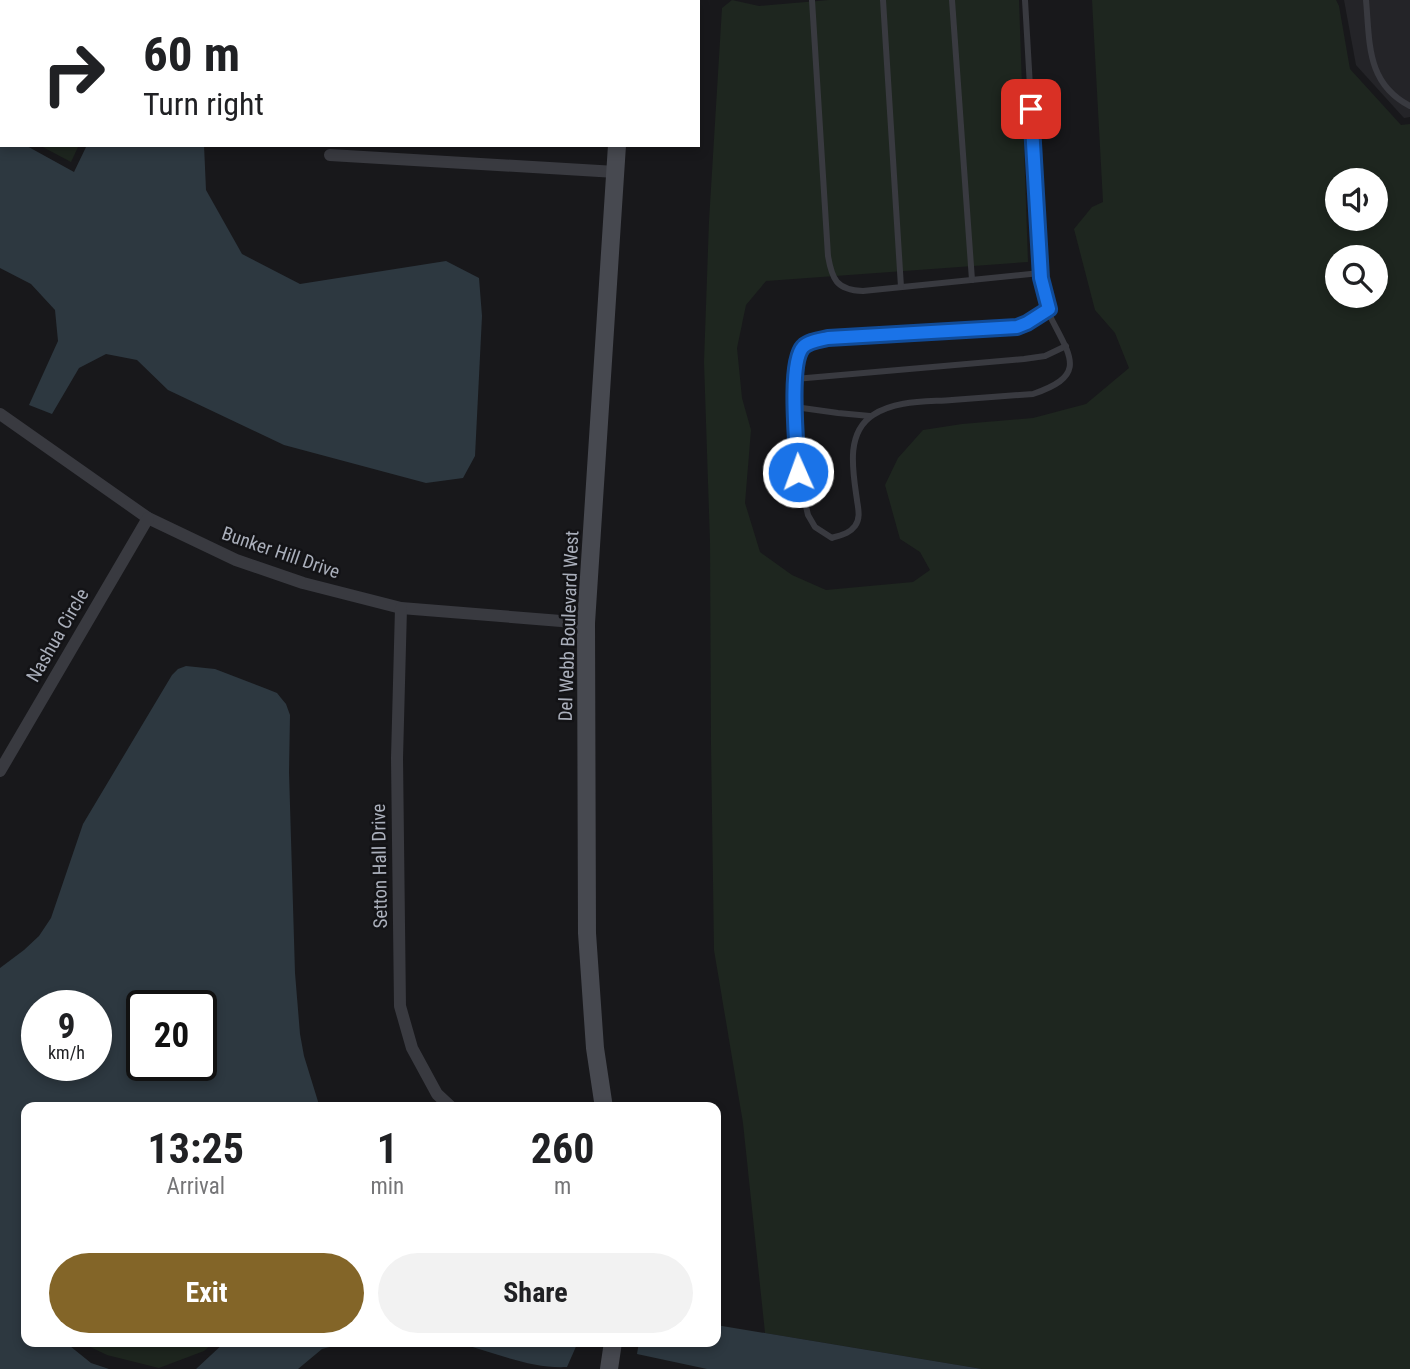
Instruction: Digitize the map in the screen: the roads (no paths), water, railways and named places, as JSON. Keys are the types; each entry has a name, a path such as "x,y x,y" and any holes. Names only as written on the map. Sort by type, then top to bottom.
{"street":[{"name":"Del Webb Boulevard West","path":"603,1102 595,1048 587,933 586,623 617,147"},
{"path":"330,155 616,172"},
{"name":"Bunker Hill Drive","path":"0,414 148,519 236,560 303,583 401,608 586,623"},
{"name":"Nashua Circle","path":"0,771 148,519"},
{"name":"Setton Hall Drive","path":"401,608 397,758 400,1006 412,1048 437,1094 446,1102"},
{"path":"609,1369 612,1347"}],"lane":[{"path":"812,0 828,256 831,271 838,284 853,291 1041,273"},
{"path":"883,0 901,288"},
{"path":"952,0 972,280"},
{"path":"1026,0 1041,273 1049,309 1051,318 1071,357 1070,370 1051,388 1033,394 911,403 886,408 870,416 859,429 853,446 859,517 857,524 847,533 832,538 815,527 808,515 798,472 795,379 799,354 804,346 828,338 1017,327 1049,309"},
{"path":"1366,0 1371,57 1376,72 1389,91 1410,106"},
{"path":"795,379 1024,359 1045,355 1066,346"},
{"path":"795,407 870,416"}]}
